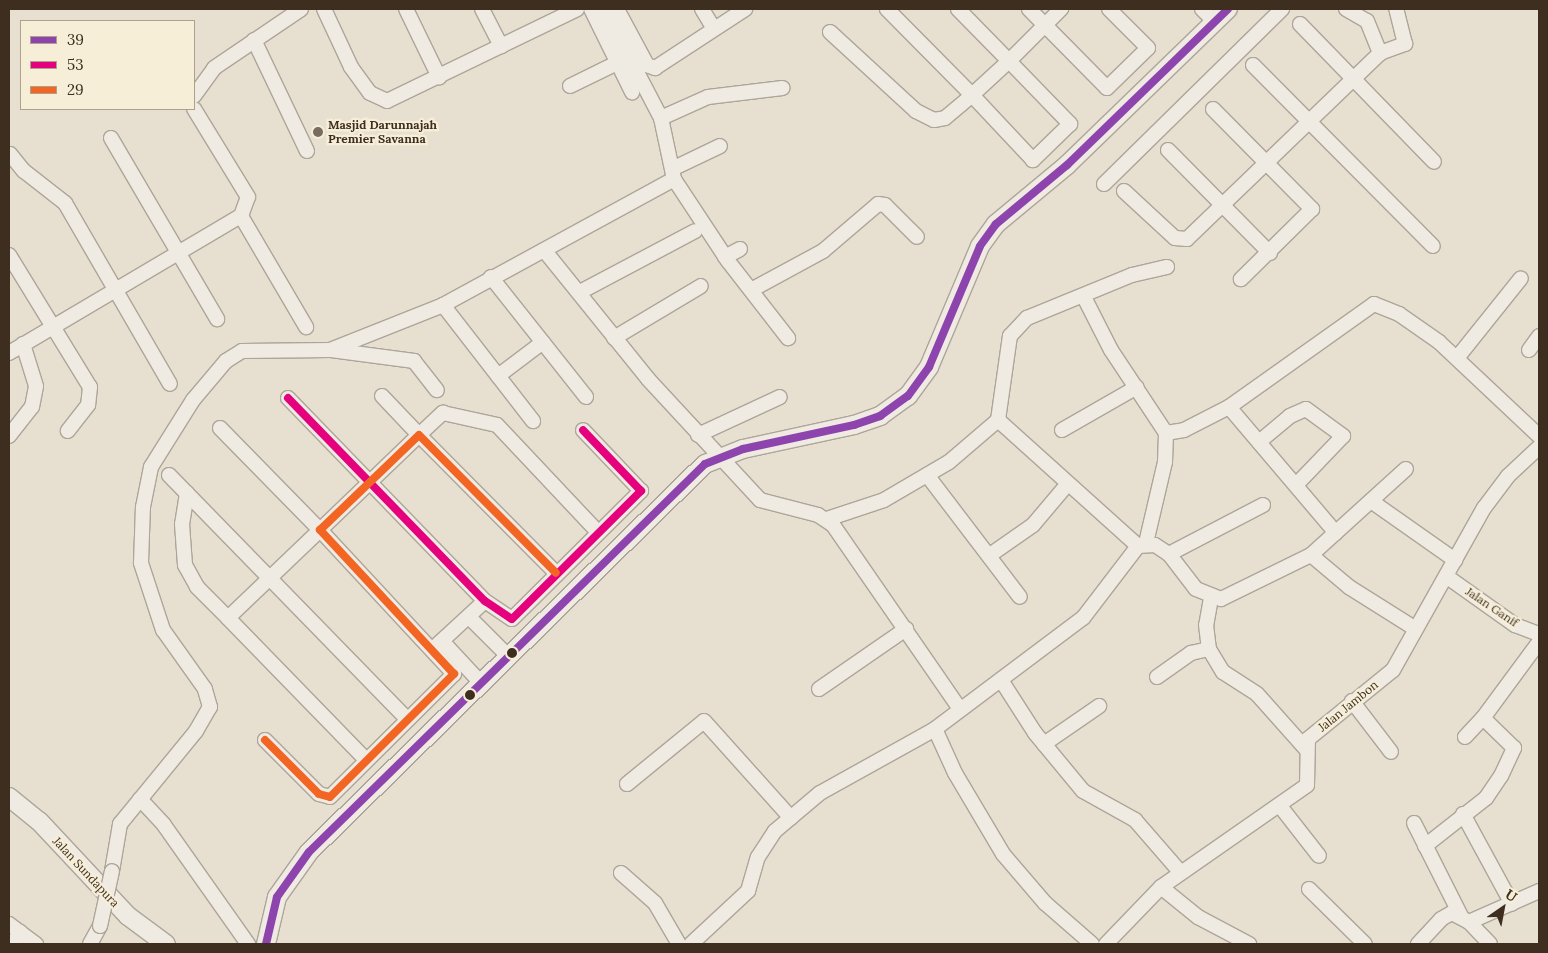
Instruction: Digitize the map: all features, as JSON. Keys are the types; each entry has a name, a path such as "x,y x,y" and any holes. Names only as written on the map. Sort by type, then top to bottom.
{"street":[{"path":"195,95 214,68 301,9"},
{"path":"324,9 351,67 378,100 400,98 438,77 577,9"},
{"path":"406,9 438,77"},
{"path":"482,9 501,46"},
{"path":"591,9 632,92"},
{"path":"604,9 661,118 673,174 725,257 753,289 788,338"},
{"path":"617,9 647,66 655,68 745,9"},
{"path":"702,9 714,29"},
{"path":"887,9 1033,160 1070,124 958,9"},
{"path":"1029,9 1107,88 1148,48 1109,9"},
{"path":"830,32 924,117 945,118 1009,61 1061,9"},
{"path":"266,944 277,897 309,852 685,482 720,457 854,425 880,416 908,396 930,367 980,246 996,224 1067,165 1208,15 1228,9"},
{"path":"1104,184 1282,9"},
{"path":"1346,9 1368,21 1380,53"},
{"path":"1124,191 1180,240 1266,163 1380,53 1407,40 1396,9"},
{"path":"1300,24 1351,81 1434,162"},
{"path":"254,40 307,151"},
{"path":"570,86 617,63"},
{"path":"1253,65 1433,246"},
{"path":"661,118 708,97 782,88"},
{"path":"1213,109 1312,209 1270,253 1241,279"},
{"path":"9,353 241,216 247,207 246,192 195,110"},
{"path":"111,138 180,252 217,319"},
{"path":"330,350 443,305 491,277 544,250 720,146"},
{"path":"1168,150 1270,253"},
{"path":"10,154 24,171 55,191 65,203 170,384"},
{"path":"753,289 823,251 878,204 893,211 917,237"},
{"path":"241,216 306,327"},
{"path":"580,292 695,231"},
{"path":"725,257 740,249"},
{"path":"544,250 580,292 614,338 698,435 760,500 827,519 884,500 927,475 998,420 1010,336 1027,318 1084,297 1132,275 1167,267"},
{"path":"9,256 52,328 84,375 91,397 68,431"},
{"path":"491,277 586,398"},
{"path":"1457,358 1522,278"},
{"path":"614,338 701,286"},
{"path":"691,944 748,890 766,841 791,818 820,793 935,729 1083,618 1142,544 1165,462 1166,433 1084,297"},
{"path":"1166,433 1184,430 1228,407 1374,304 1399,314 1457,358 1539,436"},
{"path":"443,305 533,421"},
{"path":"1529,350 1539,336"},
{"path":"498,376 543,342"},
{"path":"9,434 32,407 36,386 23,344"},
{"path":"90,944 100,926 120,824 196,731 210,707 205,689 172,646 143,579 140,533 151,467 181,416 235,354 330,350 414,361 437,390"},
{"path":"1062,430 1137,387"},
{"path":"382,396 556,573"},
{"path":"288,398 485,601 512,619 556,573 641,491 583,430"},
{"path":"698,435 780,398"},
{"path":"1228,407 1336,533"},
{"path":"1258,442 1290,416 1306,410 1343,436 1296,485"},
{"path":"228,618 443,413 490,421 598,532"},
{"path":"998,420 1066,486 1142,544 1169,554 1196,589 1211,598 1221,599 1311,555 1406,469"},
{"path":"220,428 320,530 481,683"},
{"name":"Jalan Jambon","path":"1306,749 1308,739 1393,670 1414,628 1496,491 1539,447"},
{"path":"169,475 407,718"},
{"path":"927,475 990,555 1020,597"},
{"path":"990,555 1033,525 1066,486"},
{"path":"187,493 182,524 185,565 228,618 365,759"},
{"path":"1371,501 1455,560"},
{"path":"1169,554 1263,505"},
{"path":"827,519 906,629 960,709"},
{"path":"1311,555 1349,586 1414,628"},
{"name":"Jalan Ganif","path":"1446,576 1515,624 1539,634"},
{"path":"1106,944 1161,887 1280,806 1307,785 1306,749 1262,699 1223,672 1209,648 1206,625 1211,598"},
{"path":"438,644 485,601"},
{"path":"469,617 508,656"},
{"path":"819,690 906,629"},
{"path":"1465,736 1483,718 1539,642"},
{"path":"265,740 325,797 454,674 438,644"},
{"path":"1157,677 1190,653 1209,648"},
{"path":"1001,680 1044,744 1083,791 1135,820 1181,873"},
{"path":"1352,702 1391,752"},
{"path":"1044,744 1100,706"},
{"path":"1425,846 1490,794 1514,753 1512,745 1483,718"},
{"path":"627,784 704,721 791,818"},
{"path":"935,729 955,773 1003,854 1045,904 1092,944"},
{"name":"Jalan Sundapura","path":"9,797 39,821 128,916 166,944"},
{"path":"140,799 164,825 248,944"},
{"path":"1280,806 1319,856"},
{"path":"1464,814 1512,904"},
{"path":"1414,824 1465,919 1490,944"},
{"path":"621,873 654,904 679,944"},
{"path":"1161,887 1198,917 1249,944"},
{"path":"1309,889 1365,944"},
{"path":"1418,944 1440,919 1452,914 1465,919 1512,904 1539,891"},
{"path":"14,933 36,944"}],"transit line":[{"name":"39","path":"266,944 277,897 309,852 705,464 743,449 854,425 880,416 908,396 929,367 980,246 996,224 1067,165 1228,9"},
{"name":"53","path":"288,398 485,601 512,619 641,491 583,430"},
{"name":"29","path":"265,740 319,794 330,797 454,674 320,530 419,435 556,573"}],"place":[{"name":"Masjid Darunnajah Premier Savanna","path":"318,132"}]}
